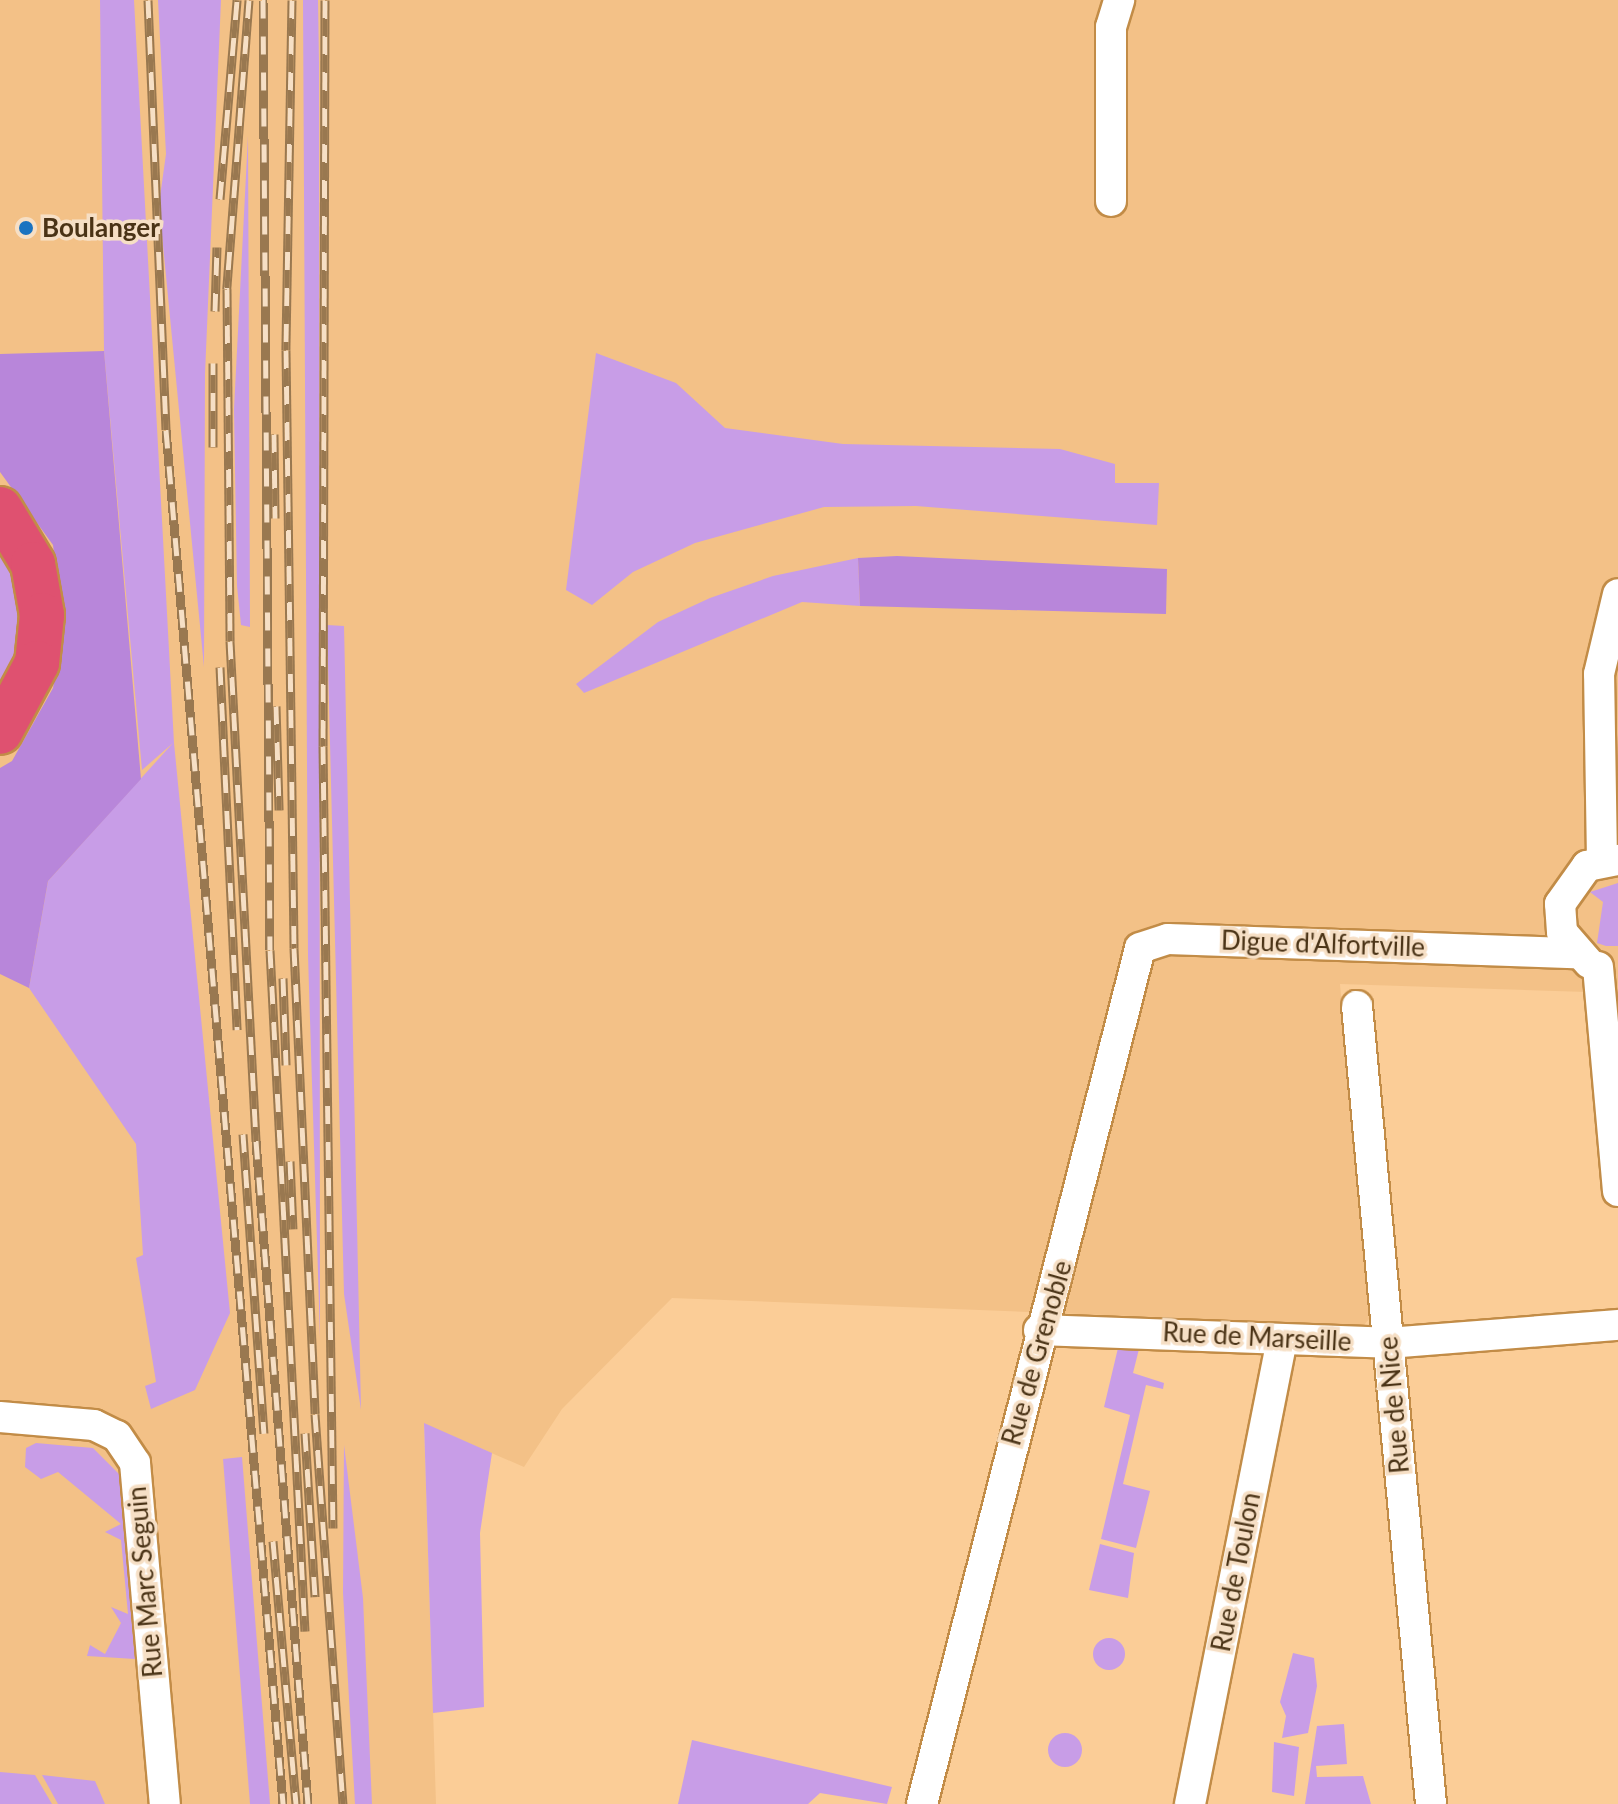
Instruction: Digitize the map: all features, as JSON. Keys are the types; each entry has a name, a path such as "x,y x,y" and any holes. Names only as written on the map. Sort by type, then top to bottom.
{"highway":[{"path":"0,509 33,564 42,615 37,663 0,732"}],"street":[{"path":"1111,201 1111,27 1119,0"},
{"path":"1509,949 1559,920 1565,889 1610,860 1599,674 1618,594"},
{"path":"1559,920 1597,963 1618,1191"},
{"name":"Digue d'Alfortville","path":"1140,948 1168,939 1509,949 1597,963"},
{"name":"Rue de Grenoble","path":"922,1804 1039,1330 1055,1296 1140,948"},
{"name":"Rue de Nice","path":"1357,1006 1431,1804"},
{"name":"Rue de Marseille","path":"1039,1330 1388,1343 1618,1325"},
{"name":"Rue de Toulon","path":"1190,1804 1282,1340"},
{"name":"Rue Marc Seguin","path":"0,1417 94,1425 117,1436 135,1463 165,1804"}],"shaded area":[{"path":"0,0 1618,0 1618,993 1340,984 1369,1319 1364,1325 672,1298 562,1409 524,1467 424,1424 436,1804 0,1804"},
{"path":"100,0 134,0 174,743 230,1313 195,1390 151,1409 145,1386 156,1382 136,1258 143,1255 136,1144 29,988 48,881 173,743 142,770 104,351"},
{"path":"158,0 221,0 205,374 204,667 159,204 166,154"},
{"path":"303,0 318,0 319,64 320,1337 308,956"},
{"path":"248,136 250,627 241,625 237,586 234,409"},
{"path":"104,351 141,779 48,881 29,988 0,974 0,768 12,761 53,688 63,628 53,545 0,472 0,354"},
{"path":"596,353 676,383 725,428 843,444 1060,449 1115,464 1115,483 1159,483 1157,525 916,506 824,507 695,543 633,572 592,605 566,590"},
{"path":"0,540 21,576 21,630 12,678 0,693"},
{"path":"897,556 1167,569 1166,614 860,606 858,558"},
{"path":"858,558 860,606 802,602 584,693 576,684 658,622 710,598 773,576"},
{"path":"327,625 344,626 361,1410 344,1294"},
{"path":"1618,883 1618,946 1606,946 1597,943 1603,902 1590,892"},
{"path":"1118,1348 1139,1349 1133,1373 1164,1383 1163,1389 1146,1385 1123,1484 1150,1491 1136,1548 1101,1539 1130,1415 1104,1407"},
{"path":"424,1423 492,1453 480,1533 484,1707 433,1713"},
{"path":"36,1443 93,1448 119,1474 135,1659 87,1656 90,1645 105,1654 121,1623 111,1607 128,1614 121,1540 105,1532 121,1524 58,1472 41,1479 25,1467 26,1448"},
{"path":"344,1445 363,1598 372,1804 355,1804 343,1593"},
{"path":"242,1457 270,1804 250,1804 223,1459"},
{"path":"1100,1544 1134,1553 1128,1598 1089,1590"},
{"path":"1109,1638 1120,1643 1125,1654 1120,1665 1109,1670 1098,1665 1093,1654 1098,1643"},
{"path":"1293,1653 1314,1658 1317,1686 1308,1733 1282,1738 1286,1716 1280,1702"},
{"path":"1344,1724 1347,1764 1316,1766 1317,1777 1363,1776 1371,1804 1305,1804 1317,1726"},
{"path":"1065,1733 1077,1738 1082,1750 1077,1762 1065,1767 1053,1762 1048,1750 1053,1738"},
{"path":"692,1740 892,1787 887,1804 820,1793 808,1804 678,1804"},
{"path":"1274,1742 1299,1747 1294,1796 1272,1792"},
{"path":"0,1772 35,1775 52,1804 0,1804"},
{"path":"42,1775 95,1781 105,1804 58,1804"}],"railway":[{"path":"148,0 166,430 283,1804"},
{"path":"220,199 237,0"},
{"path":"249,0 227,289 230,641 256,1141 308,1804"},
{"path":"263,0 270,950 305,1631"},
{"path":"292,0 286,350 294,948 315,1414 343,1804"},
{"path":"325,0 323,746 333,1528"},
{"path":"215,311 217,247"},
{"path":"213,363 213,447"},
{"path":"274,434 275,518"},
{"path":"220,667 237,1030"},
{"path":"276,706 279,810"},
{"path":"283,978 286,1065"},
{"path":"243,1134 264,1433"},
{"path":"290,1161 293,1229"},
{"path":"305,1433 315,1597"},
{"path":"273,1541 296,1804"}],"place":[{"name":"Boulanger","path":"26,228"}]}
